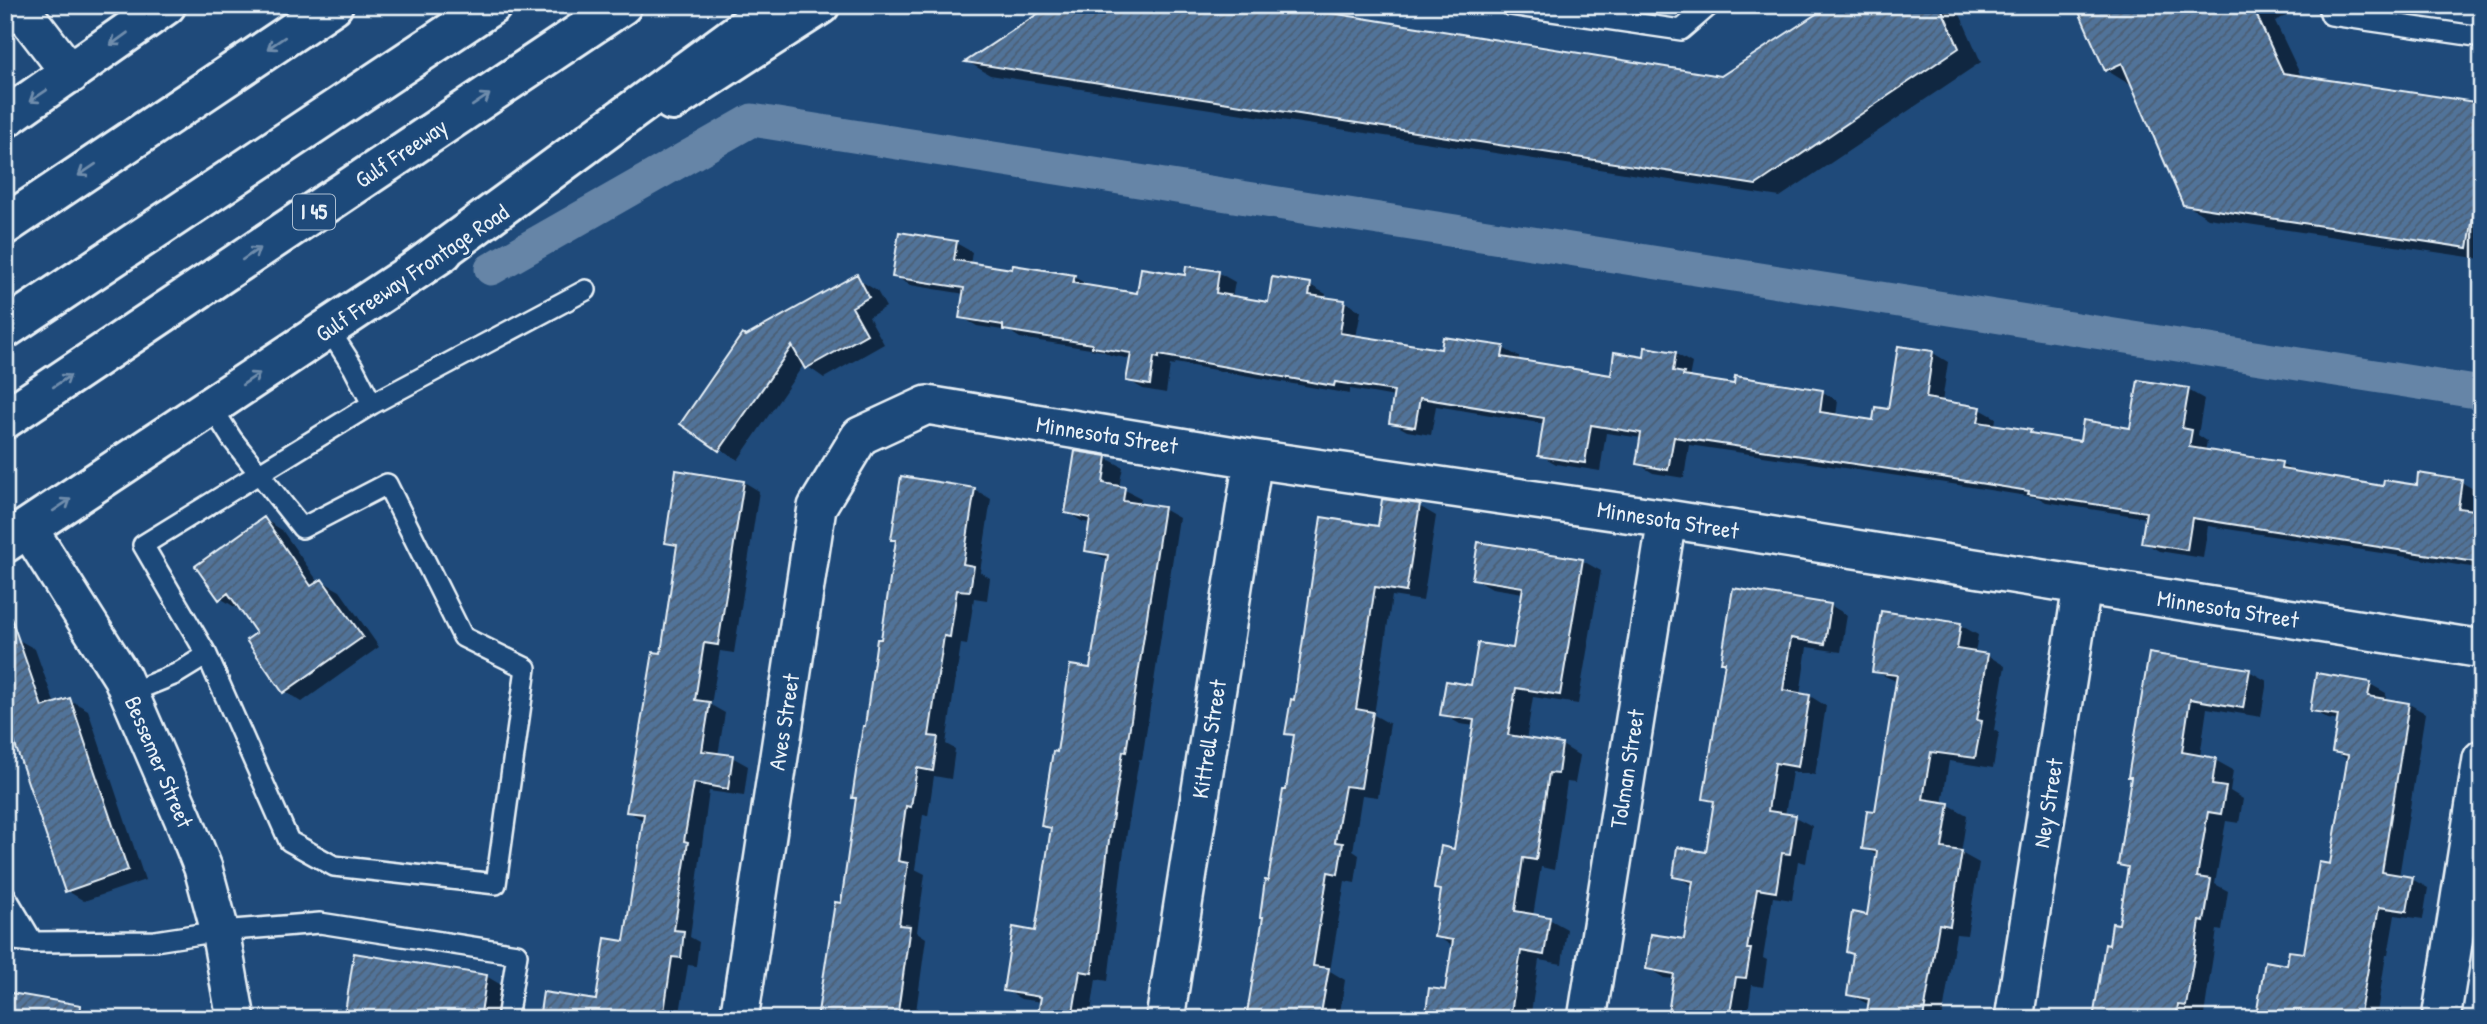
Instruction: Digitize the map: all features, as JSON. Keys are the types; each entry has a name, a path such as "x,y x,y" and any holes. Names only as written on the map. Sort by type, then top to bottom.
{"main road":[{"path":"5,118 166,5"},
{"path":"5,225 333,5"},
{"path":"5,329 492,5"},
{"name":"Gulf Freeway","path":"5,419 622,5"},
{"path":"417,269 776,5"},
{"name":"Gulf Freeway Frontage Road","path":"16,536 820,5"}],"street":[{"path":"18,5 71,74"},
{"name":"Minnesota Street","path":"860,436 927,405 1253,459 1667,519 2482,649"},
{"name":"Aves Street","path":"739,1019 817,507 860,436"},
{"name":"Kittrell Street","path":"1165,1019 1253,459"},
{"name":"Tolman Street","path":"1587,1019 1667,519"},
{"name":"Bessemer Street","path":"16,536 122,677 203,868 220,931 236,1019"},
{"name":"Ney Street","path":"2014,1019 2082,587"},
{"path":"2441,1019 2482,759"}],"lane":[{"path":"1510,5 1681,30 1710,5"},
{"path":"2327,5 2331,15 2482,37"},
{"path":"211,406 232,439 260,475 302,528 387,484 463,637 526,668 496,884 334,866 289,841 206,654 143,545 260,475 372,404 586,290"},
{"path":"328,328 372,404"},
{"path":"129,693 176,674 206,654"},
{"path":"5,895 33,942"},
{"path":"5,939 33,942 155,941 220,931 320,923 517,954 507,1019"}],"building":[{"path":"1051,5 1305,5 1307,9 1721,76 1830,5 1940,5 1959,48 1756,185 965,62"},
{"path":"2076,5 2252,5 2283,73 2482,103 2482,161 2468,248 2183,205 2122,63 2105,71"},
{"path":"899,232 957,241 954,260 1012,269 1013,265 1075,275 1073,283 1137,293 1141,268 1185,275 1186,266 1219,271 1216,293 1268,302 1272,277 1311,283 1309,295 1345,300 1340,333 1441,349 1443,337 1504,346 1502,357 1611,375 1614,352 1644,357 1645,347 1676,352 1673,371 1684,373 1683,376 1734,384 1735,376 1823,390 1820,412 1873,420 1875,407 1888,409 1898,346 1933,351 1926,398 1981,407 1978,422 2080,441 2083,420 2130,428 2138,380 2189,388 2182,428 2192,430 2189,447 2282,462 2281,469 2383,486 2384,480 2417,485 2418,473 2462,480 2458,508 2482,511 2482,563 2192,518 2187,550 2141,543 2146,512 2028,494 2029,491 1935,476 1674,437 1668,470 1636,464 1641,433 1591,425 1585,463 1538,456 1544,418 1420,398 1415,427 1389,423 1394,391 1335,382 1334,386 1159,355 1159,358 1154,357 1150,385 1126,381 1131,353 1003,330 1003,325 959,318 964,288 892,277"},
{"path":"857,274 869,297 852,307 867,334 805,369 792,346 719,451 680,424 742,334 746,336"},
{"path":"1075,451 1107,456 1103,483 1125,487 1123,501 1164,507 1126,752 1123,751 1108,847 1092,973 1080,971 1072,1019 1037,1019 1041,997 1003,991 1013,927 1035,931 1051,828 1041,826 1053,751 1057,752 1070,665 1090,668 1108,555 1085,551 1090,518 1065,513"},
{"path":"676,470 744,481 718,645 704,643 695,700 710,702 702,751 733,755 728,789 694,783 674,930 684,931 681,958 672,957 663,1019 539,1019 543,992 596,1000 605,938 624,941 644,814 626,812 653,652 661,653 677,545 665,543"},
{"path":"901,476 975,488 963,564 974,566 970,591 957,590 950,637 944,636 929,736 938,737 933,771 917,768 911,807 906,806 898,861 908,863 899,925 910,926 897,1019 817,1019 835,902 841,903 856,798 852,798 896,540 891,540"},
{"path":"1382,499 1420,504 1406,592 1375,587 1356,709 1373,712 1361,788 1345,786 1335,842 1343,843 1338,874 1328,872 1313,966 1329,968 1320,1019 1246,1019 1263,917 1260,917 1265,880 1268,881 1283,790 1286,790 1294,735 1285,734 1291,699 1294,700 1321,517 1378,526"},
{"path":"264,517 311,586 322,579 363,637 283,693 246,640 256,633 228,593 219,600 195,566"},
{"path":"1478,542 1583,559 1560,695 1516,688 1508,735 1562,744 1558,774 1549,773 1536,860 1523,858 1515,911 1550,917 1544,955 1521,951 1510,1019 1425,1019 1429,988 1445,990 1453,940 1434,937 1441,890 1434,889 1441,846 1454,849 1474,720 1440,715 1446,681 1471,685 1478,643 1513,648 1523,587 1472,579"},
{"path":"1733,588 1831,604 1825,644 1791,638 1783,690 1810,695 1798,767 1775,763 1768,811 1796,815 1790,854 1782,853 1776,892 1757,889 1747,949 1751,949 1746,978 1736,977 1729,1019 1708,1019 1668,1013 1674,974 1646,969 1651,934 1684,939 1693,881 1673,877 1677,847 1706,852 1714,801 1703,799 1725,662 1721,662"},
{"path":"1881,611 1961,623 1957,649 1988,654 1977,720 1982,721 1975,758 1931,752 1923,799 1949,803 1942,848 1962,851 1950,926 1939,924 1923,1019 1866,1019 1869,999 1847,995 1853,954 1846,952 1852,912 1867,915 1877,851 1862,849 1867,810 1875,811 1897,675 1872,672"},
{"path":"9,612 42,707 70,698 128,870 65,892 5,715 5,613"},
{"path":"2149,653 2250,669 2243,708 2190,699 2182,752 2216,758 2212,785 2226,787 2221,814 2208,812 2197,877 2211,879 2204,922 2200,921 2186,1006 2178,1005 2176,1019 2093,1019 2105,944 2109,945 2112,923 2119,924 2128,867 2118,865 2131,777 2128,777"},
{"path":"2316,673 2371,682 2368,696 2409,703 2382,872 2413,877 2407,911 2379,907 2359,1019 2316,1019 2257,1010 2265,961 2287,965 2289,951 2304,953 2319,862 2330,864 2348,755 2332,752 2338,715 2310,711"},
{"path":"354,953 487,975 480,1019 344,1019"},
{"path":"5,992 81,1005 80,1019 5,1019"}],"waterway":[{"path":"491,269 752,120 2482,393"}]}
